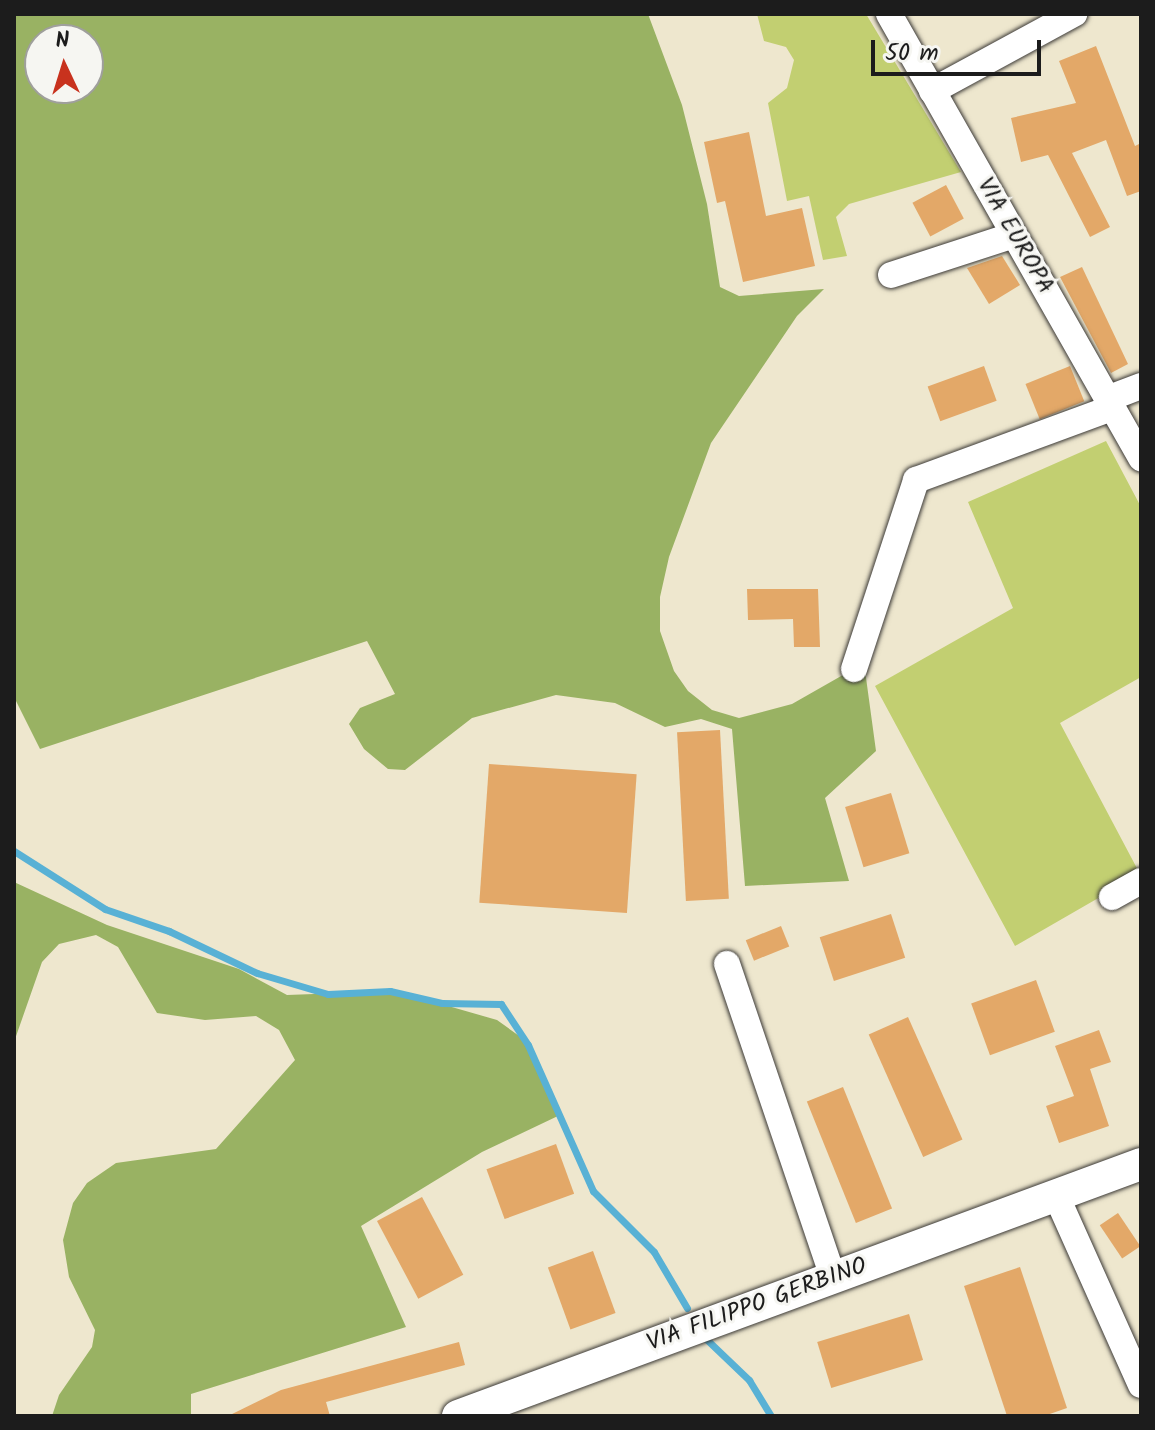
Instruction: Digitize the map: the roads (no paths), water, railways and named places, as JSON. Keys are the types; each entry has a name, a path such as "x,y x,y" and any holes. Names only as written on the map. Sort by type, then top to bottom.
{"street":[{"name":"VIA EUROPA","path":"889,14 1141,458"},
{"path":"932,91 1074,14"},
{"path":"891,275 1014,235"},
{"path":"854,669 916,480 1110,404 1141,386"},
{"path":"1112,897 1141,881"},
{"path":"727,964 833,1277"},
{"name":"VIA FILIPPO GERBINO","path":"458,1416 1141,1164"},
{"path":"1056,1195 1141,1385"}],"waterway":[{"path":"14,851 105,909 169,931 257,973 328,994 390,991 442,1003 501,1004 528,1045 593,1191 654,1252 687,1308"},
{"path":"703,1336 749,1380 771,1416"}]}
